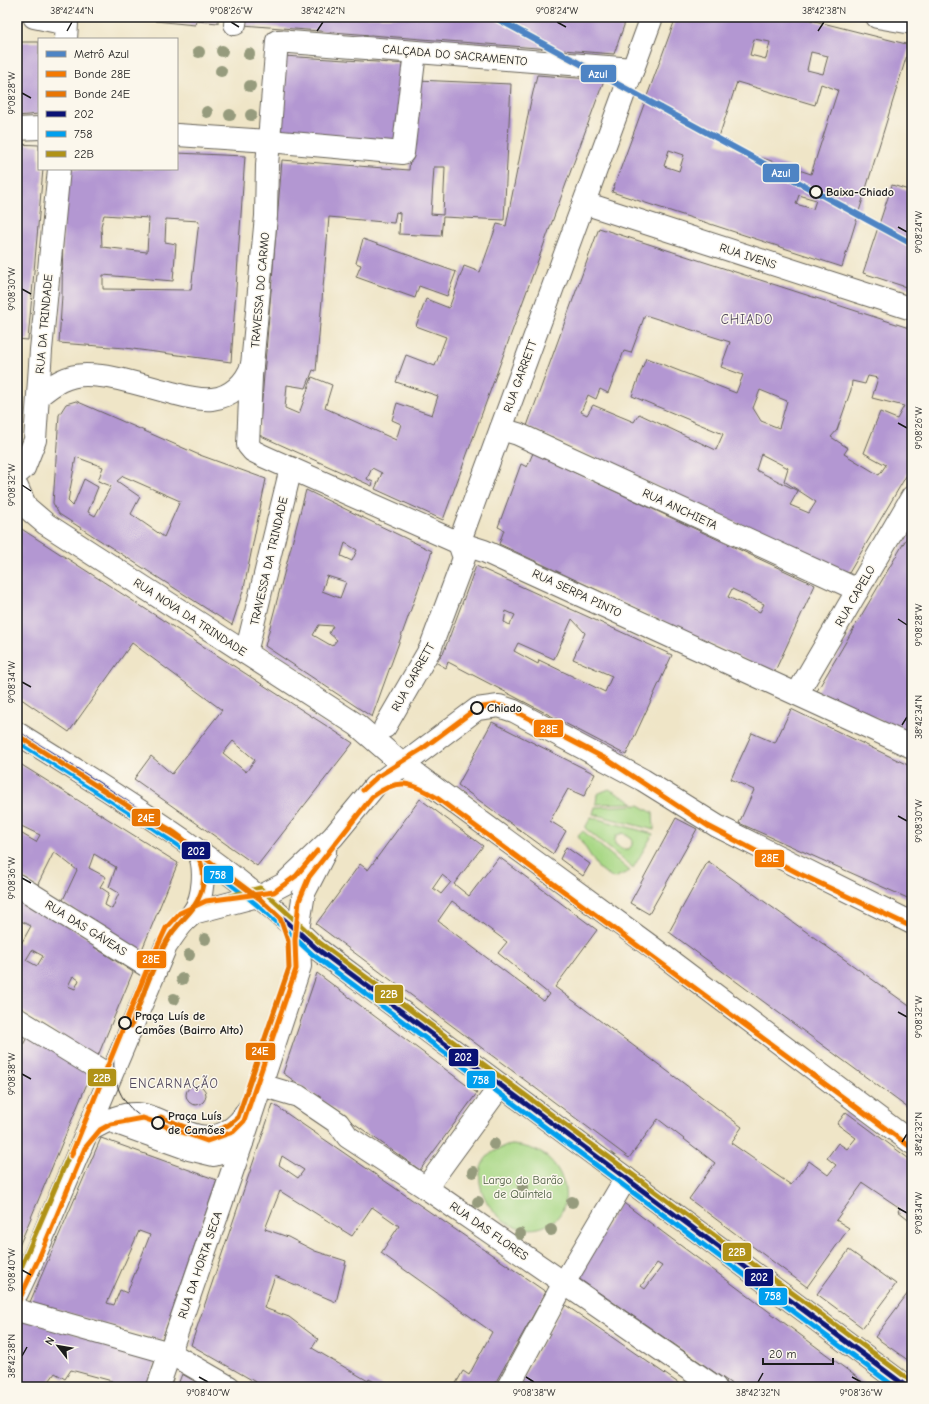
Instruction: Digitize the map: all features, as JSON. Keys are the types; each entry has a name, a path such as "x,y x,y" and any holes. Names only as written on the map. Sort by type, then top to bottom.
{"street":[{"name":"RUA GARRETT","path":"379,733 430,649 464,558 459,543 652,17"},
{"path":"877,17 912,23"},
{"path":"29,20 67,32"},
{"name":"CALÇADA DO SACRAMENTO","path":"277,41 633,69"},
{"name":"TRAVESSA DO CARMO","path":"247,440 266,216 269,141 277,41"},
{"path":"178,135 269,141 375,159 403,153 415,52"},
{"path":"17,129 38,128"},
{"name":"RUA DA TRINDADE","path":"17,474 24,468 35,440 41,350 59,170"},
{"name":"RUA IVENS","path":"584,203 912,309"},
{"path":"39,396 60,380 85,375 102,376 194,398 212,399 228,395 241,384 249,374 254,358"},
{"name":"RUA ANCHIETA","path":"500,430 518,434 858,590"},
{"name":"RUA SERPA PINTO","path":"247,440 253,451 459,543 484,551 912,747"},
{"name":"TRAVESSA DA TRINDADE","path":"246,653 291,468"},
{"name":"RUA NOVA DA TRINDADE","path":"17,487 26,507 46,524 357,725 379,733 402,764 649,945 912,1143"},
{"name":"RUA CAPELO","path":"797,694 912,497"},
{"path":"193,913 259,895 284,884 333,837 375,786 402,764 477,709 499,706 514,711 643,780 717,826 912,923"},
{"path":"17,733 112,793 198,851 259,895 316,948 626,1178 899,1384"},
{"path":"19,1026 109,1079 117,1117 146,1133 189,1149 214,1155 235,1149 242,1143 300,966 298,930 304,893 333,837"},
{"path":"17,1293 35,1255 88,1131 154,971 166,946 183,923 193,913 197,904 204,870 198,851"},
{"name":"RUA DAS GÁVEAS","path":"17,885 154,971"},
{"path":"88,1131 117,1117 142,1115 195,1135 209,1138 222,1134 235,1127 242,1120 261,1085"},
{"name":"RUA DAS FLORES","path":"261,1085 298,1096 338,1123 348,1137 426,1188 714,1387"},
{"path":"426,1188 501,1085"},
{"name":"RUA DA HORTA SECA","path":"158,1387 242,1143"},
{"path":"508,1387 564,1284 626,1178"},
{"path":"17,1310 170,1353 229,1387"}],"green space":[{"path":"609,789 634,803 596,804 597,794"},
{"path":"639,805 653,813 654,830 593,814 595,807"},
{"path":"591,817 653,834 633,868 585,828","holes":["623,833 632,839 632,845 629,849 622,849 615,844 617,835"]},
{"path":"583,831 630,871 614,878 599,869 578,836"},
{"name":"Largo do Barão de Quintela","path":"512,1145 538,1151 553,1163 559,1172 563,1182 565,1201 562,1211 556,1219 547,1225 528,1229 510,1224 495,1213 485,1198 480,1181 482,1166 492,1153"}],"building":[{"path":"156,17 218,17 218,23 196,21 195,25 155,21"},
{"path":"244,17 627,17 614,54 243,25"},
{"path":"676,17 799,17 910,45 842,267 612,192","holes":["754,39 770,42 766,59 750,55","811,52 828,56 823,74 807,70","737,82 815,105 821,84 838,90 811,174 717,143","669,150 684,155 679,171 664,166","799,195 816,200 813,209 796,204"]},
{"path":"17,42 38,42 38,114 17,116"},
{"path":"284,56 407,64 398,142 279,133"},
{"path":"537,75 604,80 443,520 375,489 382,473 372,468 367,479 373,482 372,486 259,435 282,160 409,170 416,80 511,84 504,220 443,217 441,236 399,234 400,213 396,212 394,223 329,217 316,371 313,370 306,388 287,385 285,408 299,414 312,377 332,385 325,408 396,440 401,424 392,420 397,403 432,415 438,396 396,382 406,355 435,366 446,337 416,326 426,299 449,308 464,266 480,272 497,224 506,226","holes":["434,167 445,167 443,215 431,214"]},
{"path":"17,144 38,145 38,170 43,170 28,340 17,339"},
{"path":"178,153 245,156 231,362 125,348 59,343 62,295 63,224 66,170 178,170","holes":["104,215 149,218 147,252 102,247 101,226","166,219 199,221 191,290 103,289 103,275 173,281 176,244 165,242"]},
{"path":"892,185 912,191 912,289 863,273"},
{"path":"599,228 912,329 912,466 849,573 837,569 527,426","holes":["645,315 730,342 721,367 743,375 736,393 646,358 632,396 723,434 716,450 639,414 634,422 593,405 587,415 581,412 588,395 596,399 600,389 608,393 624,351 631,353","868,376 878,378 872,398 904,406 897,419 880,412 864,453 886,465 879,475 844,454 848,448 831,437 837,430 851,390 852,381 865,384","760,390 787,401 779,428 761,421 753,408","761,454 788,468 784,481 816,502 809,513 790,505 798,491 756,470"]},
{"path":"363,239 456,272 447,296 419,286 415,298 356,277 361,265 356,263"},
{"path":"76,401 197,454 266,479 244,588 232,625 59,514 53,503 59,415 66,404","holes":["76,457 103,467 98,481 111,486 95,516 88,512 98,487 84,479 73,506 68,501","123,476 180,501 164,537 131,514 140,497 117,481"]},
{"path":"533,453 815,585 774,673 499,544 504,530 498,527 521,464 527,467","holes":["732,589 764,604 760,612 728,597"]},
{"path":"306,490 432,551 372,717 265,646","holes":["345,543 357,550 352,561 341,556","327,576 346,582 340,598 322,591","319,625 333,626 329,633 337,640 332,646 313,635"]},
{"path":"17,526 353,743 257,866 134,779 151,756 172,774 222,710 132,643 69,732 17,696","holes":["233,741 255,760 246,772 223,753"]},
{"path":"912,529 912,735 817,691"},
{"path":"476,566 672,655 626,755 448,662 446,668 437,663 442,653 443,654","holes":["506,611 515,615 510,625 504,622","572,619 585,633 573,659 612,676 605,692 539,660 538,664 514,651 518,643 554,659"]},
{"path":"791,709 912,767 912,900 739,823 754,790 731,779 752,733 775,743"},
{"path":"492,722 595,774 584,796 568,789 550,821 566,831 553,854 458,785"},
{"path":"17,762 178,863 141,952 62,902 77,870 54,852 37,886 17,874 17,831 36,842 40,835 17,824","holes":["94,854 116,867 109,887 119,893 112,909 105,905 109,893 100,887 106,877 89,868"]},
{"path":"420,799 483,846 454,884 469,896 499,857 597,930 555,987 742,1127 731,1143 791,1185 809,1161 828,1175 836,1165 827,1158 838,1143 847,1149 856,1138 837,1124 846,1112 912,1161 912,1222 898,1211 900,1208 863,1183 836,1220 849,1228 807,1287 689,1199 715,1163 658,1119 629,1158 316,924 360,864 368,870","holes":["442,875 451,882 441,894 433,888","452,901 507,942 498,953 549,994 544,1001 438,921"]},
{"path":"676,818 697,829 649,914 630,903"},
{"path":"566,847 590,864 583,876 560,859"},
{"path":"708,861 912,1008 912,1111 669,932"},
{"path":"17,894 95,943 94,947 133,972 97,1058 17,1008 17,941 21,944 31,926 17,919","holes":["32,950 43,956 37,966 26,960","73,976 79,980 75,989 68,986"]},
{"path":"317,973 477,1093 420,1170 283,1073"},
{"path":"28,1035 91,1074 17,1251 17,1057"},
{"path":"192,1085 200,1085 206,1091 206,1099 200,1105 192,1105 186,1099 186,1091"},
{"path":"273,1104 546,1292 493,1387 454,1387 463,1371 469,1375 492,1332 381,1253 399,1226 372,1207 352,1236 280,1191 265,1229 288,1237 315,1251 346,1261 336,1302 275,1276 264,1308 289,1317 318,1339 312,1348 368,1381 369,1379 383,1387 264,1387 191,1345","holes":["282,1156 304,1170 298,1178 279,1165"]},
{"path":"101,1138 217,1180 162,1340 30,1302","holes":["139,1231 150,1235 127,1293 120,1290 114,1305 107,1303"]},
{"path":"621,1201 870,1387 736,1387 578,1278","holes":["657,1263 662,1266 645,1289 641,1286"]},
{"path":"849,1250 896,1284 863,1328 817,1294"},
{"path":"908,1293 912,1296 912,1363 875,1337"},
{"path":"564,1304 684,1387 559,1387 555,1384 553,1387 518,1387"},
{"path":"21,1318 156,1358 146,1387 111,1387 112,1381 71,1370 65,1379 55,1373 45,1387 17,1387 17,1323"},
{"path":"182,1374 205,1387 177,1387"}],"tram line":[{"name":"28E","path":"363,790 377,777 422,749 477,708 496,705 507,707 608,760 708,826 798,873 912,927"},
{"name":"24E","path":"17,735 181,840 260,899 280,918 288,941 289,968 238,1117 219,1130 210,1132 201,1132 191,1129 161,1117"},
{"name":"28E","path":"17,1304 39,1258 85,1148 100,1130 111,1124 143,1118 207,1141 233,1132 244,1121 296,969 295,940 299,901 309,877 372,797 389,786 397,784 412,785 437,798 912,1148"},
{"name":"24E","path":"131,1026 152,970 162,949 173,931 193,908 200,895 203,882 203,870 193,849 174,832 162,825"},
{"name":"28E","path":"71,1156 148,967 166,928 180,913 206,901 274,892 296,876 317,851"},
{"path":"116,1045 114,1066 118,1086 127,1104 134,1112 143,1118"}],"metro line":[{"name":"Azul","path":"494,17 912,244"}],"transit line":[{"name":"202","path":"17,733 134,807 209,860 246,888 316,948 907,1387"},
{"name":"758","path":"17,741 131,814 214,871 277,922 312,954 895,1387"},
{"name":"22B","path":"17,1277 160,943 178,918 190,907 260,888 320,943 911,1381"}],"place":[{"name":"Baixa-Chiado","path":"816,192"},
{"name":"Chiado","path":"477,708"},
{"name":"Praça Luís de Camões (Bairro Alto)","path":"125,1023"},
{"name":"Praça Luís de Camões","path":"158,1123"}],"district":[{"name":"CHIADO","path":"747,319"},
{"name":"ENCARNAÇÃO","path":"174,1083"}]}
